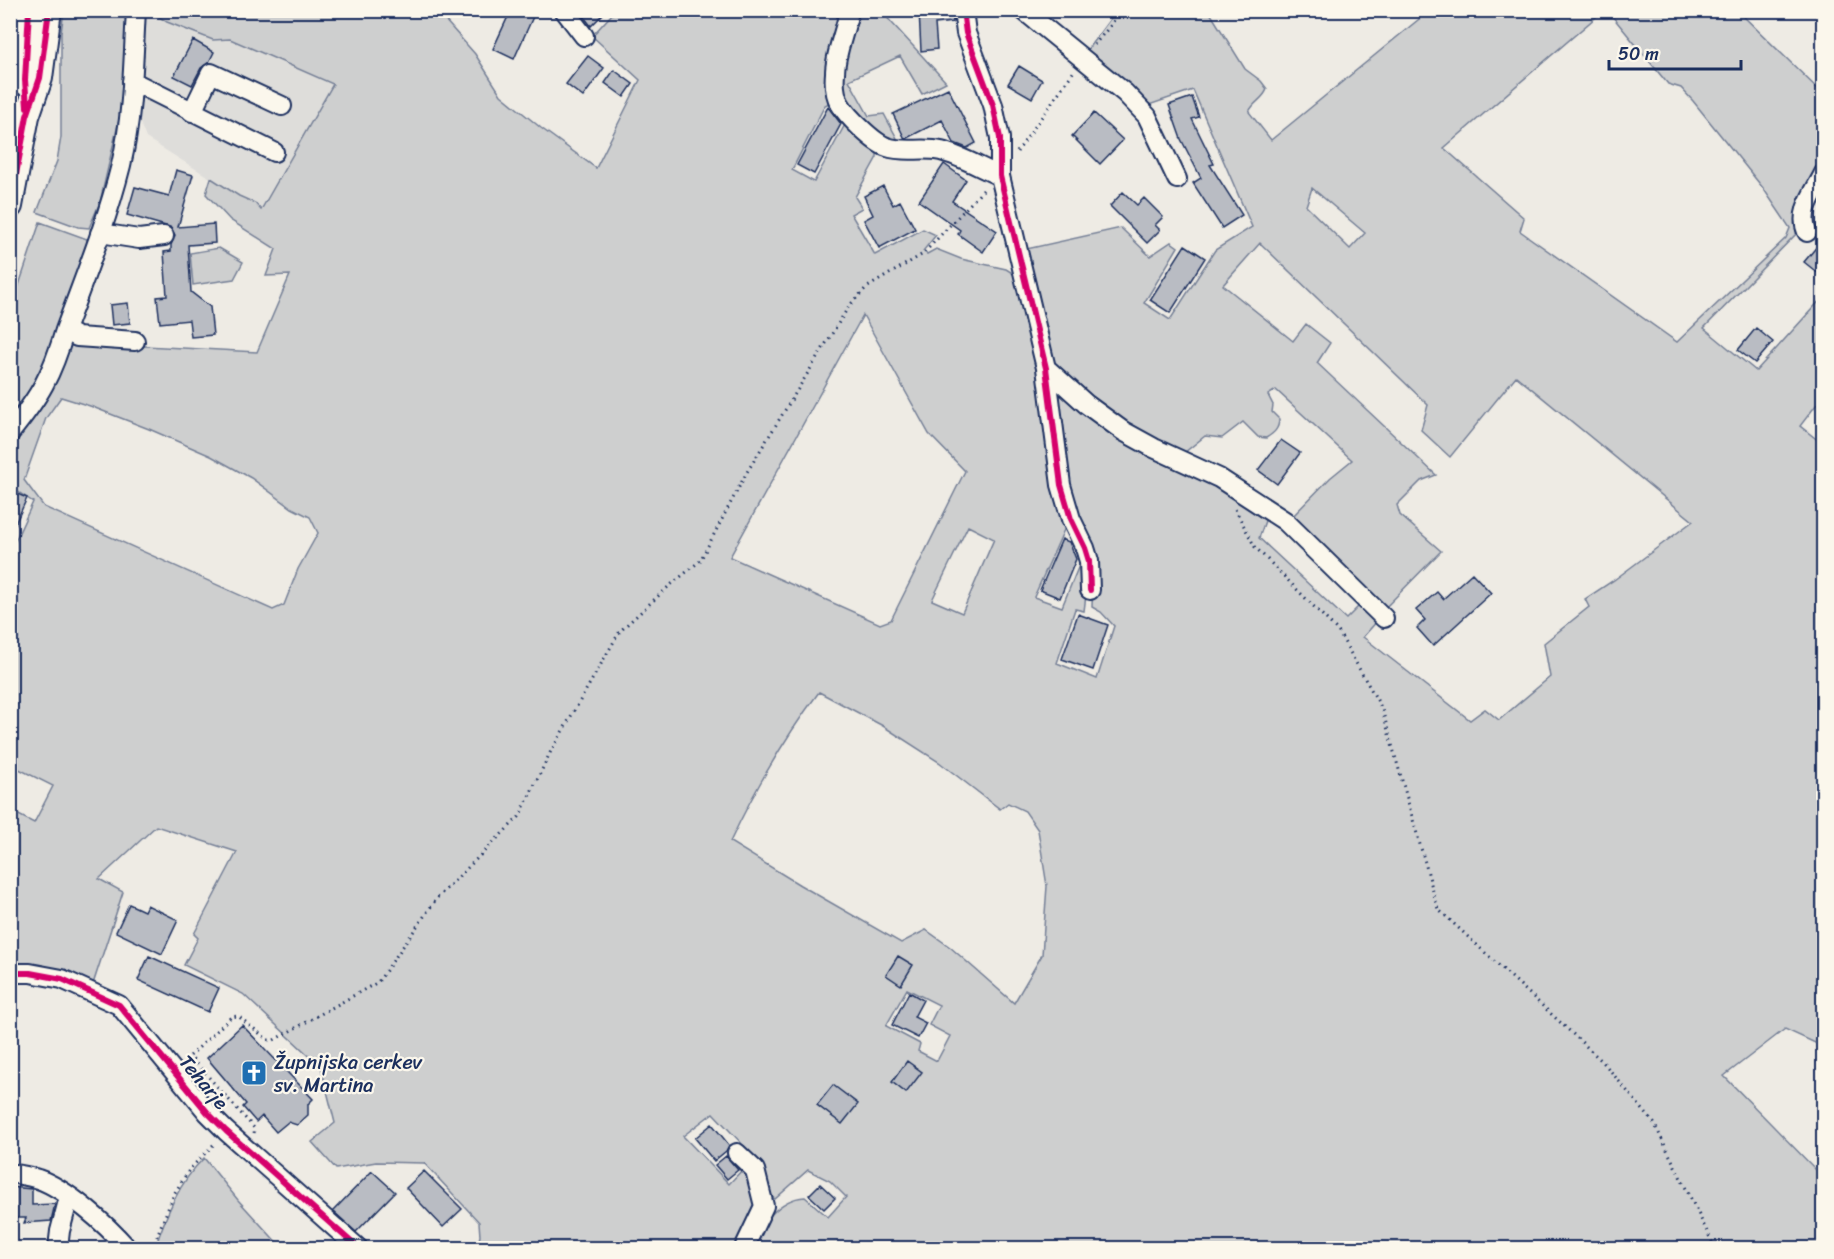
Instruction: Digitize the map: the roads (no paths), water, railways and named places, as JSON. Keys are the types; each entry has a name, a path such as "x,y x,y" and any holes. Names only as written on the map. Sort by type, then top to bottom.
{"main road":[{"path":"27,116 29,10"},
{"path":"10,206 27,116 40,78 49,10"}],"street":[{"path":"10,433 42,391 54,365 121,165 132,81 136,10"},
{"path":"564,10 584,36"},
{"path":"849,10 834,72 835,90 840,104 868,135 877,143 888,148 904,150 924,148 943,151 1000,176"},
{"path":"963,10 966,33 993,105 1000,138 1000,176 1046,368 1061,485 1071,519 1089,561 1090,590"},
{"path":"1023,10 1125,93 1147,116 1177,179"},
{"path":"192,112 211,73 282,106"},
{"path":"132,81 274,152"},
{"path":"1807,232 1802,221 1806,207 1822,183"},
{"path":"100,233 139,239 164,236"},
{"path":"65,330 77,337 135,341"},
{"path":"1046,368 1086,404 1123,431 1219,478 1285,521 1384,618"},
{"name":"Teharje","path":"10,973 30,973 62,979 119,1005 208,1113 251,1156 358,1248"},
{"path":"737,1153 755,1170 764,1206 744,1248"},
{"path":"10,1173 37,1178 59,1189 116,1235 128,1248"},
{"path":"58,1248 69,1197"}],"place":[{"name":"Župnijska cerkev sv. Martina","path":"254,1073"}]}
